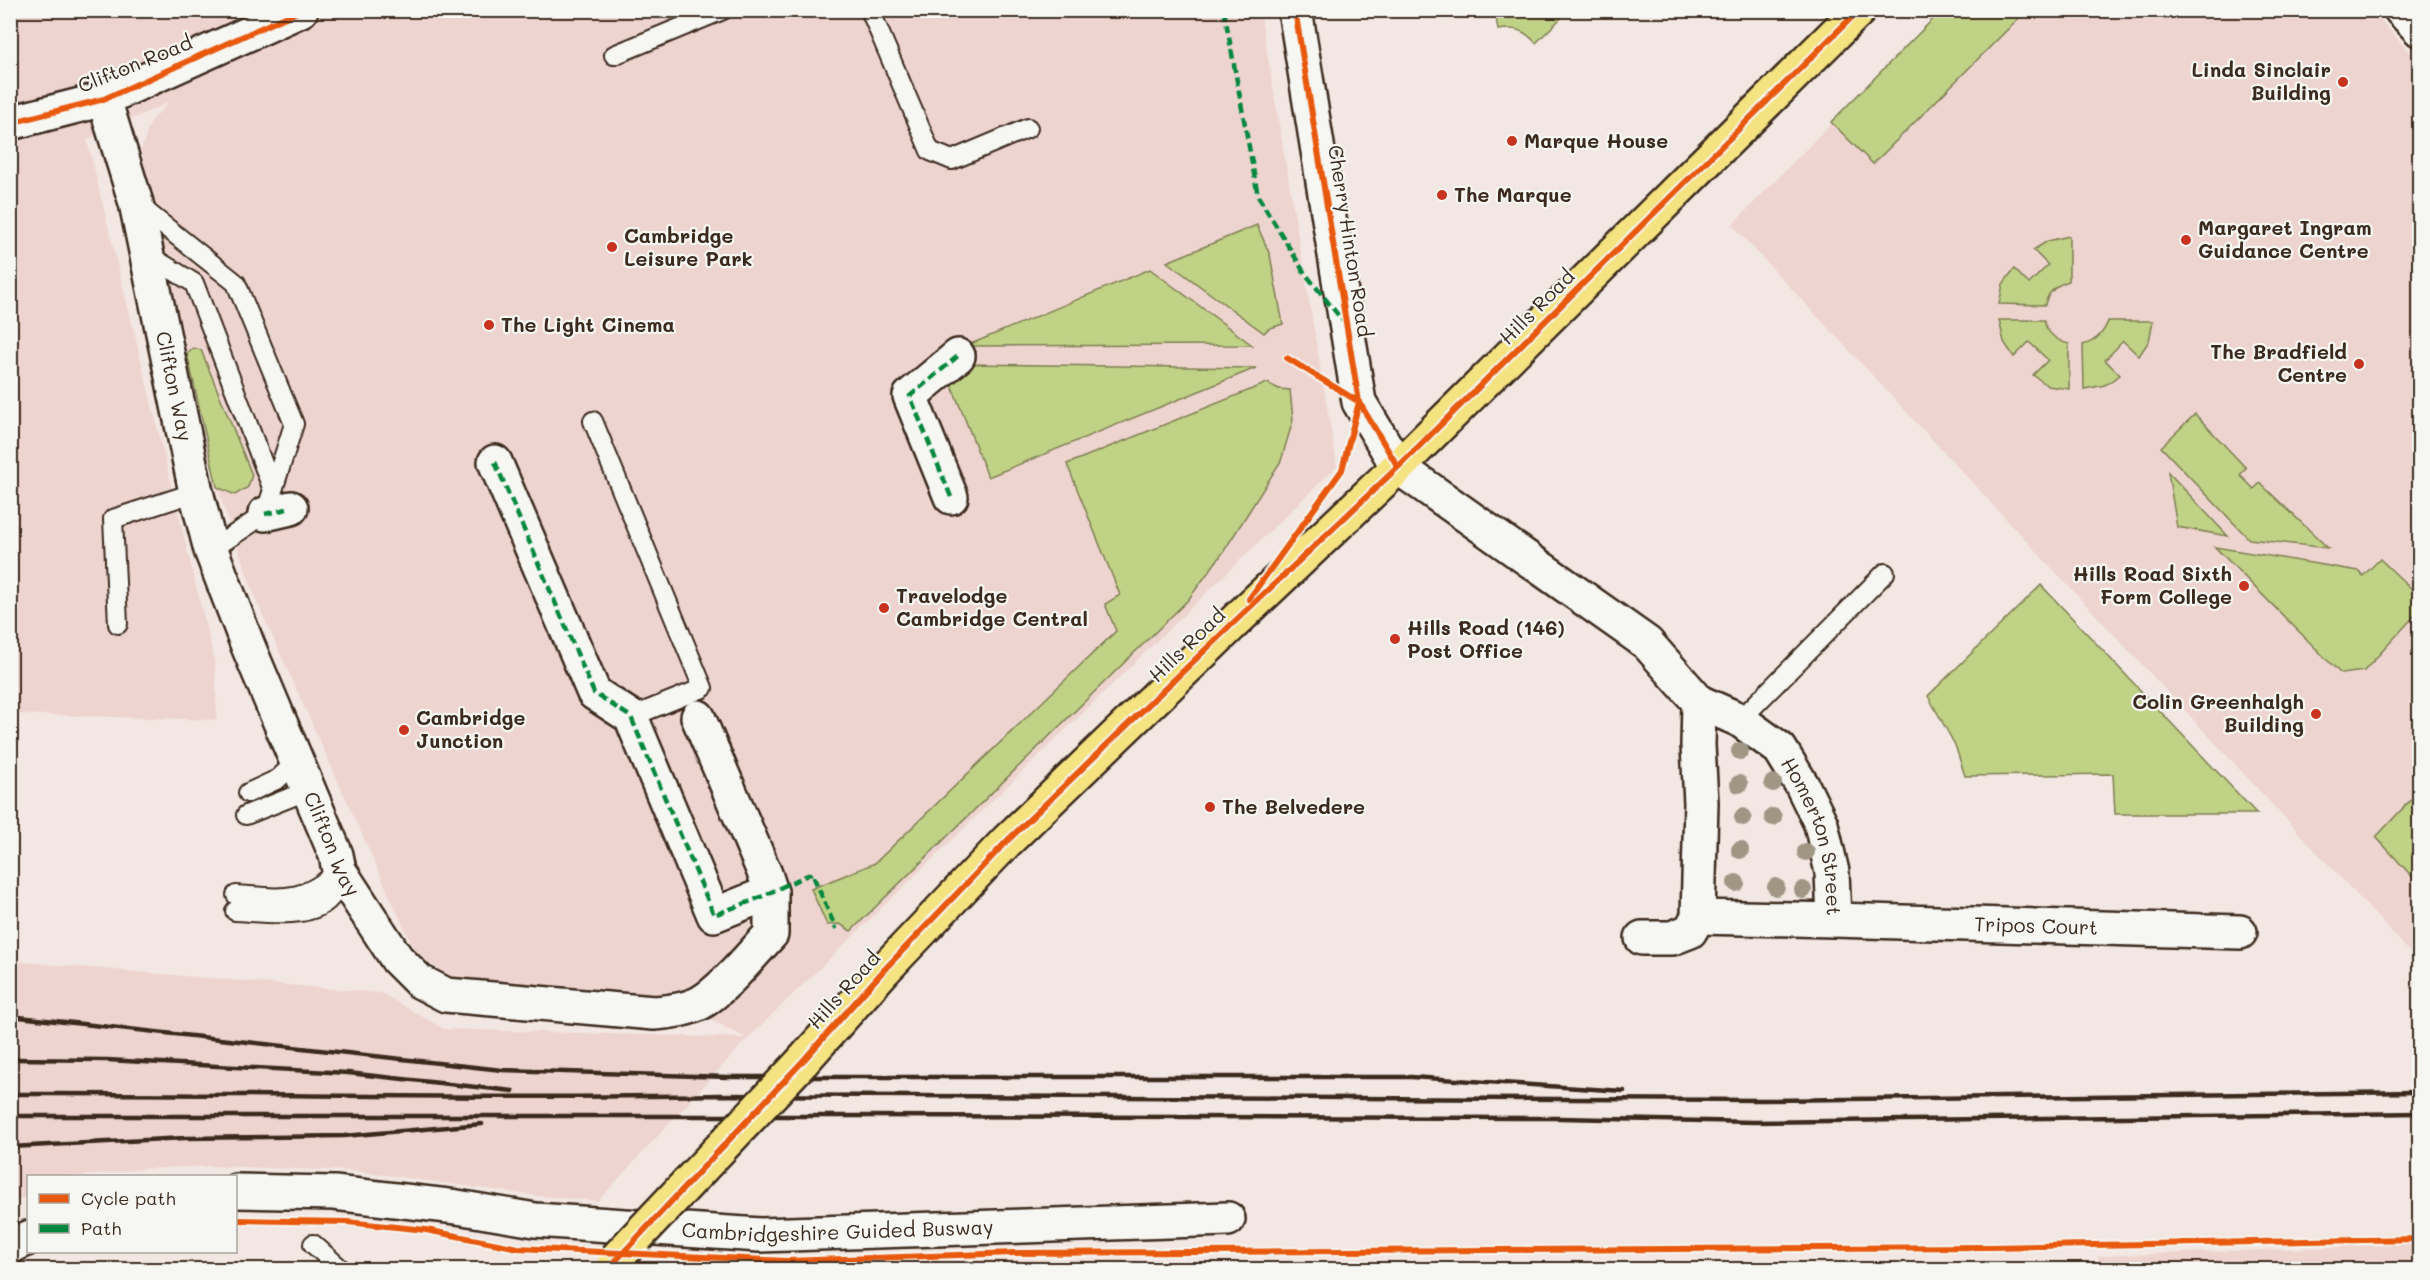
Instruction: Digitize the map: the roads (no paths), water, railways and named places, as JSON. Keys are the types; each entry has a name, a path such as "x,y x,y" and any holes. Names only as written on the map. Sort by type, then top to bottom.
{"main road":[{"name":"Hills Road","path":"611,1265 802,1062 884,970 1007,841 1398,467 1859,10"}],"street":[{"name":"Clifton Road","path":"10,123 104,99 267,17 301,10"},
{"name":"Cherry Hinton Road","path":"1295,10 1359,402 1398,467"},
{"path":"2401,10 2420,30"},
{"name":"Clifton Way","path":"104,99 136,203 196,492 211,550 248,646 336,855 339,870 397,959 419,981 446,995 654,1013 675,1011 700,1003 735,973 771,934 771,892 698,717"},
{"path":"951,497 910,396 958,356"},
{"path":"495,462 594,693 631,717 714,915 771,892"},
{"name":"Homerton Street","path":"1398,467 1647,643 1699,702 1740,720 1780,749 1802,785 1821,824 1832,872 1834,920 1698,917"},
{"path":"1642,938 1672,938 1690,931 1698,917 1701,803 1698,746 1699,702"},
{"name":"Tripos Court","path":"1834,920 2240,932"},
{"name":"Cambridgeshire Guided Busway","path":"237,1191 334,1193 457,1207 536,1220 760,1235 1228,1219"},
{"path":"10,1247 27,1238"}],"lane":[{"path":"614,56 723,10"},
{"path":"870,10 930,151 952,160 1028,128"},
{"path":"136,203 236,283 294,424 276,504 211,550"},
{"path":"148,255 194,283 276,504"},
{"path":"593,421 703,688 631,717"},
{"path":"118,624 113,519 196,492"},
{"path":"1740,720 1885,573"},
{"path":"248,793 278,779 303,776"},
{"path":"246,815 303,776"},
{"path":"235,903 283,914 312,910 324,904 336,890 339,870"},
{"path":"313,1244 342,1269"}],"railway":[{"path":"10,1016 502,1070 728,1077 1411,1077 1624,1091"},
{"path":"10,1059 107,1060 348,1073 513,1091"},
{"path":"10,1094 1761,1100 2420,1092"},
{"path":"10,1116 1559,1118 1755,1122 2420,1113"},
{"path":"10,1147 185,1138 344,1136 482,1124"}],"place":[{"name":"Linda Sinclair Building","path":"2343,82"},
{"name":"Marque House","path":"1512,141"},
{"name":"The Marque","path":"1442,195"},
{"name":"Margaret Ingram Guidance Centre","path":"2186,240"},
{"name":"Cambridge Leisure Park","path":"612,247"},
{"name":"The Light Cinema","path":"489,325"},
{"name":"The Bradfield Centre","path":"2359,364"},
{"name":"Hills Road Sixth Form College","path":"2244,586"},
{"name":"Travelodge Cambridge Central","path":"884,608"},
{"name":"Hills Road (146) Post Office","path":"1395,639"},
{"name":"Colin Greenhalgh Building","path":"2316,714"},
{"name":"Cambridge Junction","path":"404,730"},
{"name":"The Belvedere","path":"1210,807"}]}
